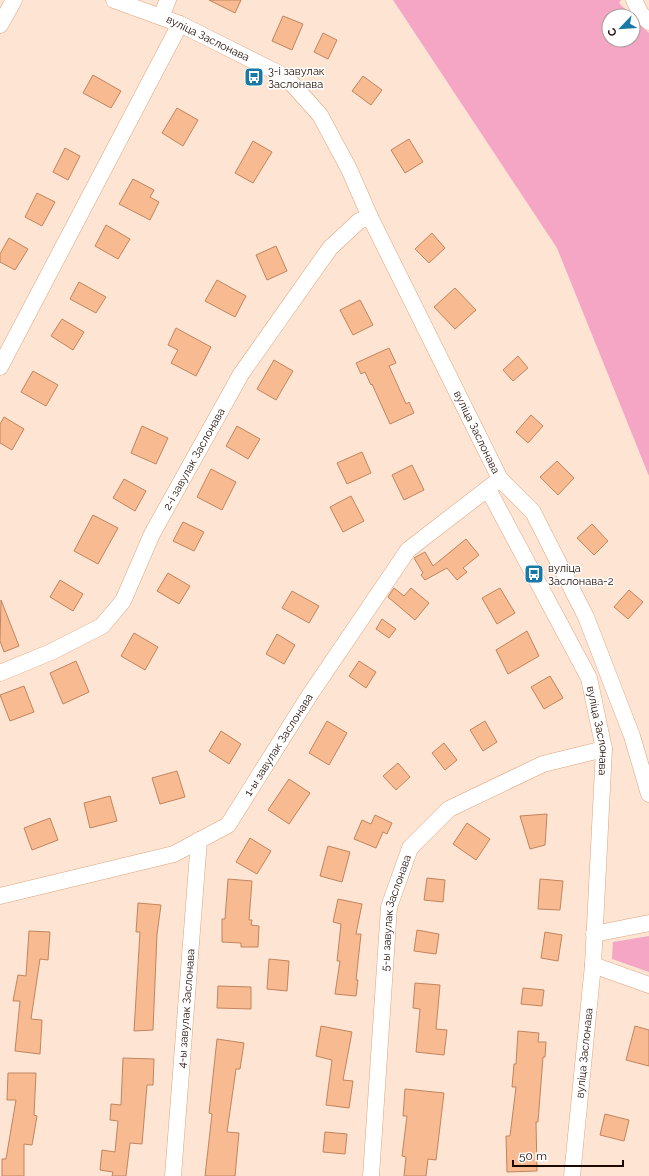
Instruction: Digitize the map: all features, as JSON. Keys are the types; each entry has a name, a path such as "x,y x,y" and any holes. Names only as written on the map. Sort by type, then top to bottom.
{"street":[{"path":"0,25 14,0"},
{"name":"вуліца Заслонава","path":"114,0 180,24 286,77 320,115 349,169 494,484 589,678 604,749 593,965 572,1176"},
{"name":"вуліца Заслонава","path":"161,16 168,0"},
{"path":"634,0 641,14 649,22"},
{"path":"0,367 180,24"},
{"name":"2-і завулак Заслонава","path":"0,673 51,652 102,626 123,601 152,534 241,374 330,248 359,221 370,217"},
{"path":"494,484 533,512 586,617 632,736 649,794"},
{"name":"1-ы завулак Заслонава","path":"0,896 174,854 228,825 309,696 408,550 494,484"},
{"name":"5-ы завулак Заслонава","path":"371,1176 389,907 410,848 449,809 543,764 604,749"},
{"name":"4-ы завулак Заслонава","path":"173,1176 199,840"},
{"path":"594,934 649,923"},
{"path":"593,965 649,985"}],"shaded area":[{"path":"393,0 621,0 619,3 624,8 601,8 601,48 641,48 641,25 649,33 649,476 557,248"},
{"path":"649,936 649,972 612,959 613,942"}],"building":[{"path":"209,0 241,0 235,13"},
{"path":"283,16 303,24 292,50 272,41"},
{"path":"323,33 337,40 328,59 314,52"},
{"path":"93,75 121,91 111,108 83,93"},
{"path":"363,76 382,90 371,105 352,91"},
{"path":"177,108 198,120 183,146 162,133"},
{"path":"409,139 423,162 405,173 391,150"},
{"path":"253,141 272,152 253,183 235,173"},
{"path":"65,148 80,156 68,180 53,172"},
{"path":"133,179 154,190 150,197 159,202 150,220 119,204"},
{"path":"37,193 55,202 42,226 25,217"},
{"path":"106,225 130,239 118,259 95,246"},
{"path":"432,233 445,248 429,263 415,249"},
{"path":"9,238 28,249 15,270 0,262 0,254"},
{"path":"276,246 287,271 267,280 256,255"},
{"path":"217,280 246,296 235,317 205,301"},
{"path":"79,282 106,297 96,313 70,299"},
{"path":"455,288 476,310 455,329 434,307"},
{"path":"360,300 373,325 353,335 340,310"},
{"path":"62,319 84,332 73,350 51,336"},
{"path":"176,328 211,347 196,376 171,363 178,350 168,345"},
{"path":"389,348 396,363 389,366 406,404 409,402 414,413 390,424 372,384 371,385 365,372 361,374 356,363"},
{"path":"518,356 528,368 513,381 503,370"},
{"path":"274,360 293,371 276,400 257,389"},
{"path":"33,371 58,385 46,406 21,392"},
{"path":"531,415 543,426 528,443 516,432"},
{"path":"4,417 24,429 12,450 0,443 0,424"},
{"path":"142,426 168,438 156,464 131,453"},
{"path":"237,426 260,439 248,459 226,446"},
{"path":"362,452 371,473 347,484 337,463"},
{"path":"557,461 574,478 558,495 540,477"},
{"path":"412,465 424,490 404,500 392,475"},
{"path":"211,469 236,482 222,510 197,497"},
{"path":"124,479 146,491 135,511 113,498"},
{"path":"351,496 364,521 343,532 330,507"},
{"path":"93,515 118,528 98,564 74,551"},
{"path":"183,522 204,532 194,551 173,541"},
{"path":"592,524 608,541 594,555 577,538"},
{"path":"466,539 479,555 463,568 467,572 457,580 447,568 425,580 421,575 423,573 414,558 425,552 433,566"},
{"path":"168,573 190,586 179,604 157,591"},
{"path":"60,580 83,594 73,611 50,597"},
{"path":"394,588 404,596 411,588 429,603 415,620 388,597"},
{"path":"500,588 515,613 497,624 482,598"},
{"path":"629,590 643,602 628,619 614,607"},
{"path":"292,591 319,606 309,623 282,608"},
{"path":"1,600 19,646 4,652 0,641"},
{"path":"382,619 396,629 389,638 376,629"},
{"path":"527,631 539,656 508,674 496,650"},
{"path":"134,633 158,647 145,670 121,656"},
{"path":"277,634 295,645 284,664 266,654"},
{"path":"76,661 89,692 63,704 50,673"},
{"path":"359,661 376,672 366,688 349,676"},
{"path":"550,676 563,698 544,709 531,687"},
{"path":"24,686 34,712 10,721 0,695"},
{"path":"327,721 347,733 329,765 309,753"},
{"path":"485,721 497,742 483,751 470,730"},
{"path":"221,731 241,744 229,764 209,751"},
{"path":"444,743 457,760 445,770 432,753"},
{"path":"398,763 410,777 396,790 383,776"},
{"path":"177,771 185,797 160,804 152,778"},
{"path":"289,779 310,793 289,824 268,810"},
{"path":"110,796 117,821 90,828 84,803"},
{"path":"547,814 545,845 530,849 520,816"},
{"path":"375,815 392,823 387,834 383,832 376,848 354,839 362,820 371,824"},
{"path":"50,818 58,840 32,850 24,828"},
{"path":"467,823 490,839 476,860 453,844"},
{"path":"250,838 271,851 257,874 236,862"},
{"path":"328,846 350,852 342,882 320,876"},
{"path":"427,878 445,880 443,902 424,900"},
{"path":"228,879 252,881 249,920 252,920 251,925 259,926 258,947 241,947 241,943 222,942 222,919 225,919"},
{"path":"540,879 563,881 560,910 538,909"},
{"path":"338,899 362,904 356,934 361,934 356,980 358,980 356,996 335,994 340,961 337,961 341,924 333,922"},
{"path":"138,903 161,905 157,934 153,1030 134,1031 140,932 136,932"},
{"path":"417,930 439,934 436,954 414,951"},
{"path":"29,931 50,932 48,960 40,959 31,1019 42,1020 40,1054 15,1051 20,1001 13,1001 18,975 26,976"},
{"path":"545,932 562,935 558,961 541,958"},
{"path":"269,959 289,961 287,991 267,989"},
{"path":"415,983 440,985 436,1029 447,1030 444,1055 416,1052 420,1009 413,1008"},
{"path":"218,986 251,987 251,1009 217,1008"},
{"path":"523,988 544,990 542,1006 521,1004"},
{"path":"321,1026 352,1032 343,1080 353,1081 349,1108 326,1105 332,1060 316,1056"},
{"path":"635,1026 649,1030 649,1066 626,1060"},
{"path":"518,1031 539,1033 538,1042 546,1042 545,1057 543,1057 538,1122 536,1122 537,1171 507,1172 506,1136 510,1136 516,1087 512,1087 514,1064 516,1064"},
{"path":"217,1039 244,1043 240,1069 236,1069 227,1132 239,1133 235,1176 205,1176 212,1114 209,1113"},
{"path":"123,1058 154,1059 153,1085 147,1085 142,1144 130,1143 126,1176 112,1176 113,1172 100,1170 102,1150 115,1152 118,1121 110,1120 111,1104 121,1105"},
{"path":"8,1073 36,1073 34,1115 37,1116 32,1145 24,1144 24,1176 2,1176 2,1159 6,1159 16,1100 7,1100"},
{"path":"405,1089 444,1093 436,1160 428,1159 426,1176 404,1176 406,1157 402,1156 407,1116 403,1116"},
{"path":"605,1114 629,1120 624,1141 600,1135"},
{"path":"325,1132 347,1134 345,1154 323,1152"}],"place":[{"name":"3-і завулак Заслонава","path":"254,77"},
{"name":"вуліца Заслонава-2","path":"534,574"}]}
